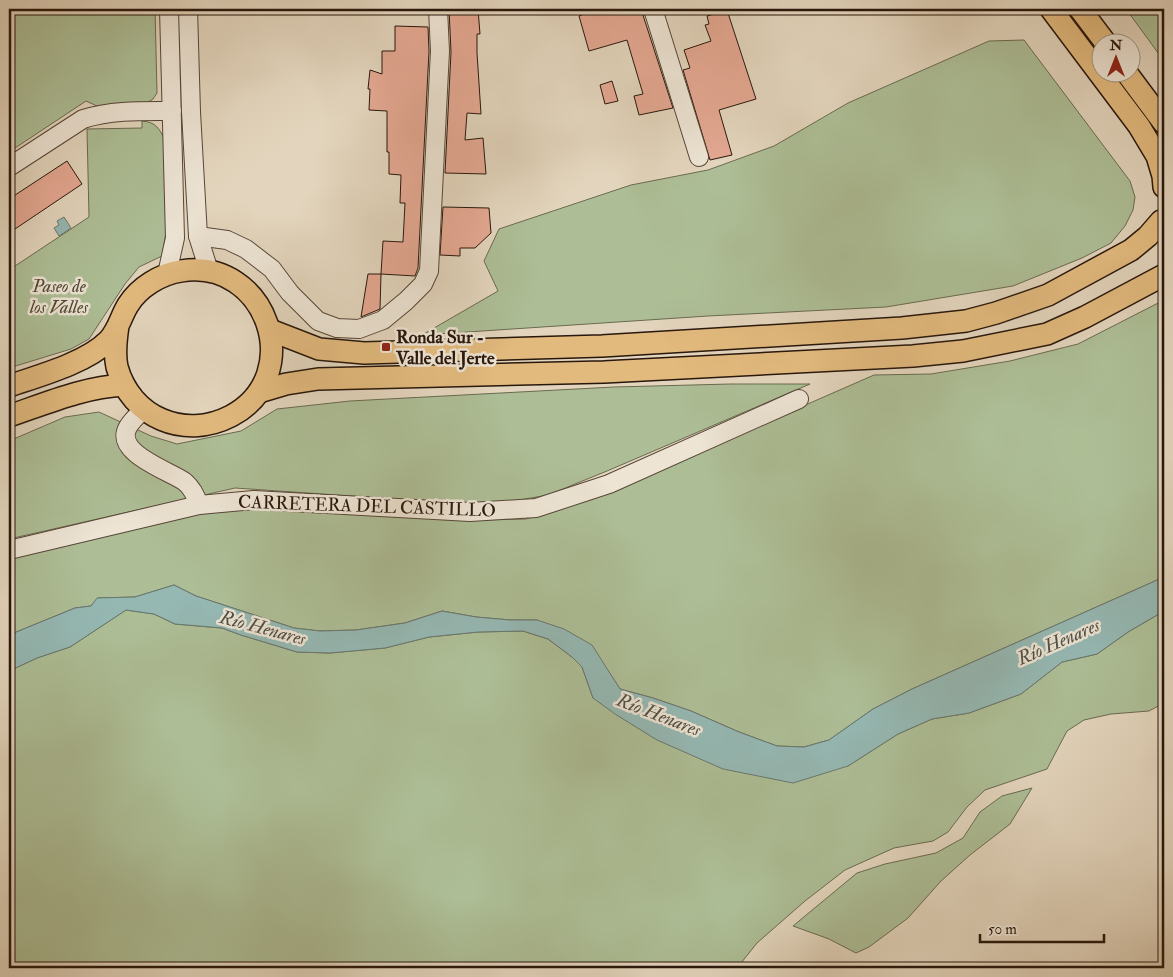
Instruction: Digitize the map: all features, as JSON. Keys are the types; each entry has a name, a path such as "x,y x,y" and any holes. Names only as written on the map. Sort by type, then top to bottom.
{"main road":[{"path":"1051,9 1139,126 1157,156 1164,187"},
{"path":"1080,9 1097,32"},
{"path":"1133,82 1164,123"},
{"path":"270,330 320,349 364,353 611,346 902,328 957,322 996,313 1048,295 1131,250 1162,227 1164,198"},
{"path":"9,386 59,368 89,354 108,341 129,304 145,286 167,274 181,271 209,271 237,283 248,292 258,303 270,330 271,362 259,392 241,411 218,423 192,426 166,422 144,409 124,385 117,366 115,346 118,326"},
{"path":"259,392 286,384 318,380 604,372 913,356 963,351 1047,334 1085,317 1164,275"},
{"path":"9,416 80,391 102,386 124,385"}],"street":[{"path":"167,274 173,246 175,221 169,9"},
{"path":"188,9 191,112 198,236 209,271"},
{"path":"198,236 227,240 246,249 272,269 290,293 318,321 337,328 359,329 384,320 406,301 423,284 429,271 440,51 438,9"},
{"path":"653,9 699,157"},
{"path":"9,167 83,119 121,111 172,111"},
{"name":"CARRETERA DEL CASTILLO","path":"9,550 199,505 254,500 470,512 536,508 610,484 799,399"},
{"path":"144,409 127,427 127,444 145,460 186,483 196,496 199,505"}],"green space":[{"path":"9,9 155,9 157,93 153,99 145,104 97,106 86,101 9,152"},
{"path":"1126,9 1164,9 1164,61"},
{"path":"1024,40 1130,181 1135,197 1133,210 1125,226 1111,243 1082,258 1013,286 886,307 708,316 422,335 498,291 484,261 499,229 631,185 708,170 774,146 848,103 989,41"},
{"name":"Paseo de los Valles","path":"142,121 157,127 165,141 167,226 162,256 139,267 125,284 89,339 71,349 9,368 9,270 89,217 87,129 142,128"},
{"path":"1164,300 1164,577 912,689 873,709 829,740 804,747 777,746 691,711 620,689 607,669 537,620 476,617 442,611 405,623 356,630 320,631 294,628 196,596 174,585 135,597 98,598 91,606 75,608 9,635 9,558 197,514 245,508 374,513 480,520 526,519 591,499 874,375 931,374 1010,361 1078,344"},
{"path":"810,384 548,495 502,503 439,502 235,488 9,539 9,441 65,417 99,412 151,436 177,444 241,431 277,409 350,401 614,387"},
{"path":"126,610 154,614 175,624 222,628 297,652 330,653 385,648 429,637 478,632 523,631 548,639 572,657 582,667 593,698 848,766 898,734 932,719 969,713 1021,694 1062,662 1097,654 1128,632 1164,611 1164,703 1149,711 1111,714 1084,720 1067,731 1047,769 985,790 967,807 948,832 933,841 894,848 845,870 805,901 757,943 737,968 9,968 9,671 37,658 70,647"},
{"path":"1032,788 1010,824 970,855 941,881 908,918 869,947 856,953 829,939 793,926 857,873 885,864 936,853 963,838 980,812 1002,796"}],"water":[{"path":"64,217 71,228 59,236 54,228 59,225 57,221"},
{"name":"Río Henares","path":"1164,577 1164,611 1128,632 1097,654 1062,662 1021,694 969,713 932,719 898,734 848,766 793,783 723,769 657,740 593,698 582,667 572,657 548,639 523,631 478,632 429,637 385,648 330,653 297,652 222,628 175,624 154,614 126,610 70,647 37,658 9,671 9,635 75,608 91,606 97,598 135,597 174,585 196,596 294,628 320,631 356,630 405,623 442,611 476,617 537,620 564,629 592,645 620,689 691,711 777,746 804,747 829,740 873,709 912,689"}],"building":[{"path":"449,9 478,9 480,34 477,34 477,53 481,114 467,113 465,140 483,138 486,174 445,173 451,52"},
{"path":"596,9 641,9 673,108 639,115 634,96 643,94 627,40 589,51 579,16"},
{"path":"727,10 756,99 719,110 732,155 710,160 683,70 690,68 684,50 711,41 705,25 709,24 707,16"},
{"path":"395,26 428,27 429,51 418,268 415,276 381,274 383,241 403,242 405,203 400,203 401,175 389,174 387,111 369,110 370,89 368,89 370,70 382,74 382,51 395,51"},
{"path":"612,81 618,101 605,104 600,85"},
{"path":"67,161 82,184 9,233 9,199"},
{"path":"443,207 489,208 491,233 475,248 460,248 460,256 440,255"},
{"path":"368,274 381,274 380,309 361,317"}],"place":[{"name":"Ronda Sur - Valle del Jerte","path":"386,347"}]}
